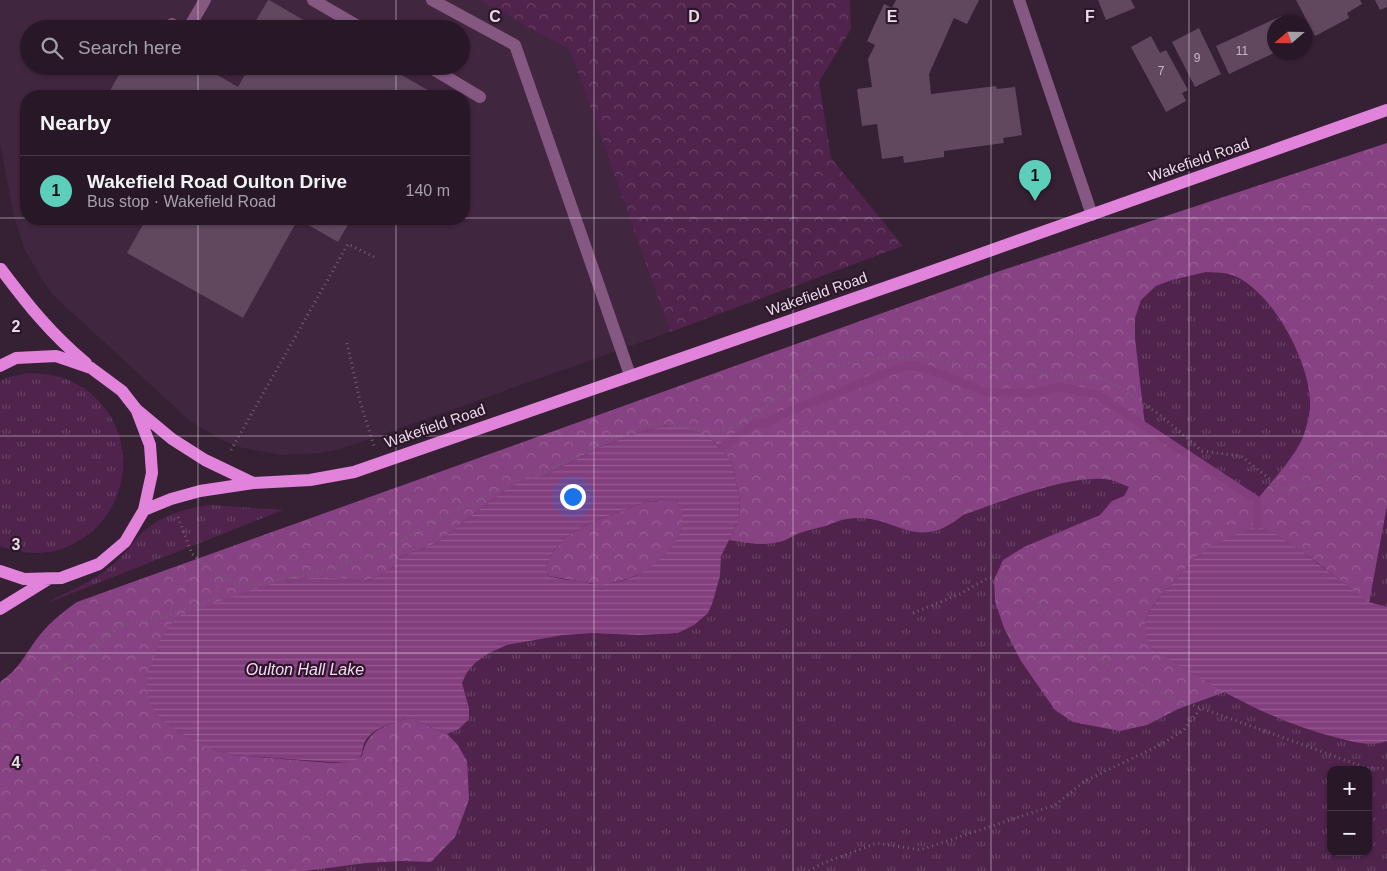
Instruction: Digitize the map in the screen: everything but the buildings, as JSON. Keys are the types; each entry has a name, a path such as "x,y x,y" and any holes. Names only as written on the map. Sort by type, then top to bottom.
{"main road":[{"name":"Wakefield Road","path":"144,510 171,499 200,491 252,483 310,480 354,472 1092,215 1387,110"},
{"path":"0,268 35,314 62,343 122,391 136,409 186,449 252,483"},
{"path":"0,366 16,358 56,356 91,368"},
{"path":"0,571 24,579 47,580 61,578 99,564 125,542 144,510 152,472 150,445 136,409"},
{"path":"0,609 47,580"}],"lane":[{"path":"193,20 205,0"},
{"path":"313,0 347,20"},
{"path":"432,0 469,20"},
{"path":"1019,0 1092,215"},
{"path":"470,21 515,45 630,375"},
{"path":"444,75 470,90"},
{"path":"470,90 480,96"}],"path":[{"path":"223,446 231,450 348,244 374,257"},
{"path":"347,343 360,402 379,463"},
{"path":"171,499 192,554 220,578 250,586 316,572 346,564 378,552 451,512 483,498 529,473 543,472 609,440 644,426 666,423 708,432 726,429 754,416 811,370 873,359 926,356 963,365 1105,379 1160,414 1202,451 1241,456 1281,488 1312,485 1336,464 1375,459 1387,455"},
{"path":"0,748 64,666 90,649 118,626 168,616 216,598 220,578"},
{"path":"913,613 960,594 988,578 1003,578 1018,585 1066,631 1117,673 1162,694 1364,767 1387,769"},
{"path":"809,871 821,864 877,843 920,850 1055,805 1085,781 1183,731 1201,708"}],"shaded area":[{"path":"0,0 478,0 570,50 670,332 341,449 321,453 282,455 243,448 224,441 190,421 53,295 25,250 14,217 0,143"}],"green space":[{"path":"478,0 850,0 851,29 819,82 831,158 903,246 670,332 570,50"},
{"path":"1387,143 1387,871 0,871 0,682 16,668 50,624 77,602 997,272"},
{"path":"1387,143 1387,506 1369,603 1301,551 1257,525 1196,557 1160,597 1150,610 1145,622 1153,649 1242,701 1225,692 1178,709 1147,725 1120,731 1073,722 1055,710 1021,661 1004,628 995,601 994,580 1003,560 1024,547 1100,515 1112,501 1124,496 1129,487 1113,481 1095,479 1057,484 963,515 946,527 931,532 917,532 864,518 847,519 797,534 782,541 766,544 748,543 729,540 739,520 740,501 732,463 721,448 706,435 667,425 600,447 540,478 505,490 435,544 402,556 392,568 377,577 363,581 327,577 284,580 157,715 177,731 209,748 233,755 332,763 345,763 362,756 368,740 373,734 386,726 410,718 447,734 457,744 467,761 469,799 455,837 431,862 366,863 305,871 0,871 0,682 16,668 50,624 77,602 997,272","holes":["1206,272 1229,274 1244,281 1259,293 1272,309 1295,346 1308,384 1310,408 1302,439 1277,476 1257,500 1145,426 1135,338 1135,318 1141,300 1156,286"]},
{"path":"28,373 61,377 90,393 108,412 119,434 123,459 121,484 112,507 96,528 64,548 37,553 18,551 0,546 0,381"},
{"path":"676,501 682,509 684,521 673,547 661,561 646,571 608,584 595,584 549,576 546,567 553,552 566,537 600,519 646,502"},
{"path":"210,505 283,510 47,603 104,572 153,524 180,511"}],"water":[{"name":"Oulton Hall Lake","path":"667,425 687,428 706,435 721,448 732,463 740,501 739,520 721,556 720,576 712,604 708,613 694,625 678,633 563,635 507,645 489,653 476,662 467,672 462,683 469,708 469,719 459,729 447,734 410,718 399,721 382,727 369,736 363,745 361,756 358,759 345,763 233,755 208,748 165,722 157,715 149,702 147,676 159,643 169,626 181,615 284,580 327,577 363,581 377,577 392,568 402,556 435,544 505,490 531,475 540,478 600,447","holes":["676,501 683,514 682,528 678,537 663,556 643,572 607,584 591,584 549,576 546,567 553,552 566,537 579,529 646,502"]},
{"path":"1257,525 1300,550 1369,602 1387,607 1387,741 1375,744 1356,742 1289,723 1219,689 1153,649 1147,637 1145,622 1150,610 1160,597 1196,557 1213,545"}],"waterway":[{"path":"721,448 755,423 764,424 790,411 899,368 913,365 986,392 1032,393 1058,387 1096,394 1257,500 1257,525"}],"place":[{"name":"Wakefield Road Oulton Drive","path":"1035,201"}]}
